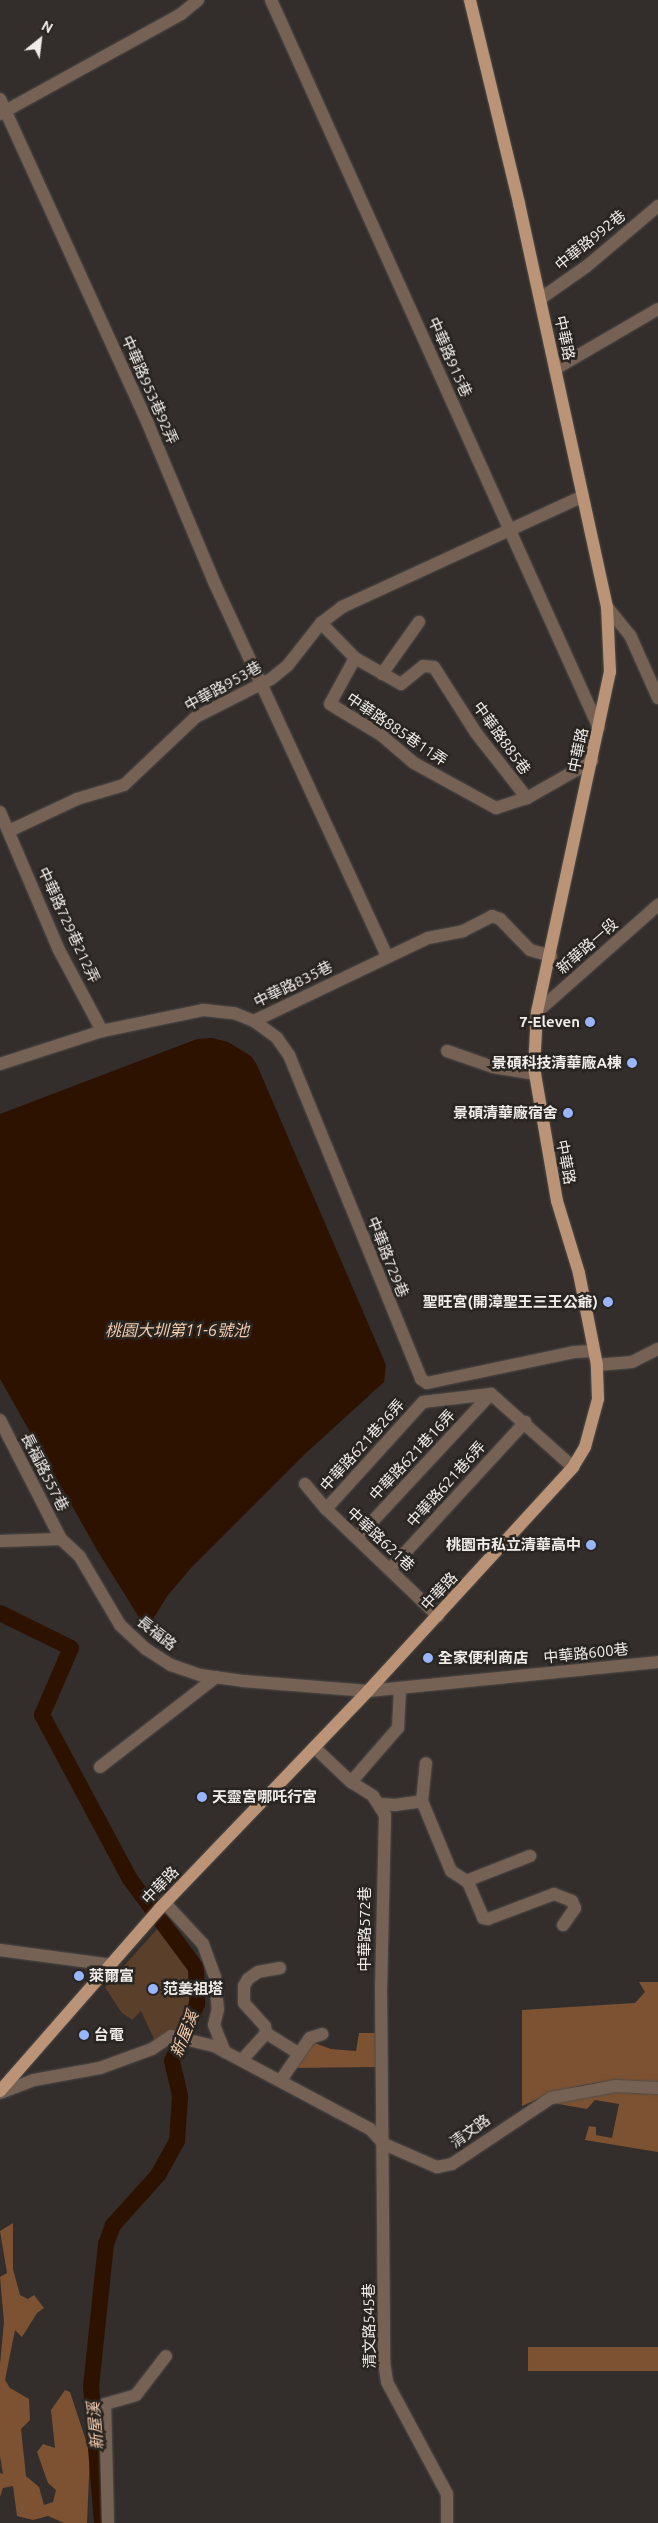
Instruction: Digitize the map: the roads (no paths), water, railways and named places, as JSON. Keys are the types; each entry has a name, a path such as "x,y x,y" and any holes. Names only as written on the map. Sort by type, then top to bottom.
{"main road":[{"name":"中華路","path":"0,2092 150,1919 368,1691 573,1467 585,1447 598,1399 597,1365 579,1273 557,1201 535,1074 537,1012 551,956 610,672 606,607 540,298 470,0"}],"street":[{"path":"2,108 182,14 198,0"},
{"name":"中華路915巷","path":"271,0 599,728"},
{"name":"中華路953巷92弄","path":"2,108 387,958"},
{"name":"中華路992巷","path":"540,298 587,266 658,206"},
{"path":"555,369 658,309"},
{"name":"中華路953巷","path":"9,831 77,799 124,785 196,717 261,683 288,664 321,623 342,607 583,496"},
{"path":"606,607 630,635 658,698"},
{"path":"321,623 355,658 382,674 419,622"},
{"name":"中華路885巷11弄","path":"355,658 330,704 382,735 414,763 496,808 526,798"},
{"name":"中華路885巷","path":"382,674 401,684 423,666 434,667 476,733 526,798 592,761"},
{"name":"中華路729巷212弄","path":"0,812 59,950 102,1031"},
{"name":"新華路一段","path":"537,1012 658,905"},
{"name":"中華路835巷","path":"0,1064 102,1031 203,1010 234,1013 254,1021 428,938 463,931 492,916 500,919 530,950 551,956"},
{"name":"中華路729巷","path":"254,1021 277,1038 289,1055 421,1379 427,1383 574,1352 594,1351"},
{"path":"446,1051 493,1067 535,1074"},
{"path":"597,1365 632,1362 658,1349"},
{"path":"491,1394 525,1422 573,1467"},
{"name":"中華路621巷26弄","path":"326,1509 423,1402 491,1394"},
{"name":"中華路621巷16弄","path":"357,1538 491,1394"},
{"name":"長福路557巷","path":"0,1420 61,1539"},
{"name":"中華路621巷6弄","path":"390,1569 525,1422"},
{"name":"中華路621巷","path":"305,1484 326,1509 438,1616"},
{"path":"0,1541 61,1539"},
{"name":"長福路","path":"61,1539 80,1557 120,1625 146,1649 171,1665 216,1677 368,1691"},
{"name":"中華路600巷","path":"368,1691 658,1662"},
{"path":"100,1767 216,1677"},
{"path":"352,1782 398,1728 400,1689"},
{"path":"314,1747 352,1782 380,1804 395,1805 422,1801"},
{"path":"426,1764 422,1801 451,1871 466,1880 483,1918 488,1919 554,1894 572,1901 575,1908 563,1925"},
{"name":"中華路572巷","path":"380,1804 385,1815 381,1938 384,2144"},
{"path":"466,1880 530,1856"},
{"path":"163,1905 202,1944 215,1977 218,2009 214,2025 225,2052"},
{"path":"0,1950 112,1965"},
{"path":"242,2060 266,2033 265,2026 244,2003 244,1986 258,1972 280,1968"},
{"path":"266,2033 298,2053"},
{"path":"281,2080 310,2038 322,2034"},
{"name":"清文路","path":"0,2092 34,2080 100,2068 152,2049 175,2037 206,2044 242,2060 370,2129 384,2144 429,2166 452,2164 551,2098 614,2086 658,2088"},
{"name":"清文路545巷","path":"384,2144 384,2356 387,2382 447,2494 447,2523"},
{"path":"108,2523 105,2404 136,2395 166,2356"}],"water":[{"name":"桃園大圳第11-6號池","path":"212,1038 228,1042 251,1056 257,1065 386,1365 384,1382 306,1453 191,1568 168,1595 150,1624 140,1619 97,1550 0,1379 0,1114 197,1039"}],"waterway":[{"name":"新屋溪","path":"0,1613 71,1648 42,1715 130,1879 196,1968 197,2004 172,2061 180,2097 177,2141 159,2174 113,2225 106,2244 91,2386 102,2523"}],"place":[{"name":"7-Eleven","path":"590,1022"},
{"name":"景碩科技清華廠A棟","path":"632,1063"},
{"name":"景碩清華廠宿舍","path":"568,1113"},
{"name":"聖旺宮(開漳聖王三王公爺)","path":"608,1302"},
{"name":"桃園市私立清華高中","path":"591,1545"},
{"name":"全家便利商店","path":"428,1658"},
{"name":"天靈宮哪吒行宮","path":"202,1797"},
{"name":"萊爾富","path":"79,1976"},
{"name":"范姜祖塔","path":"153,1989"},
{"name":"台電","path":"84,2035"}]}
